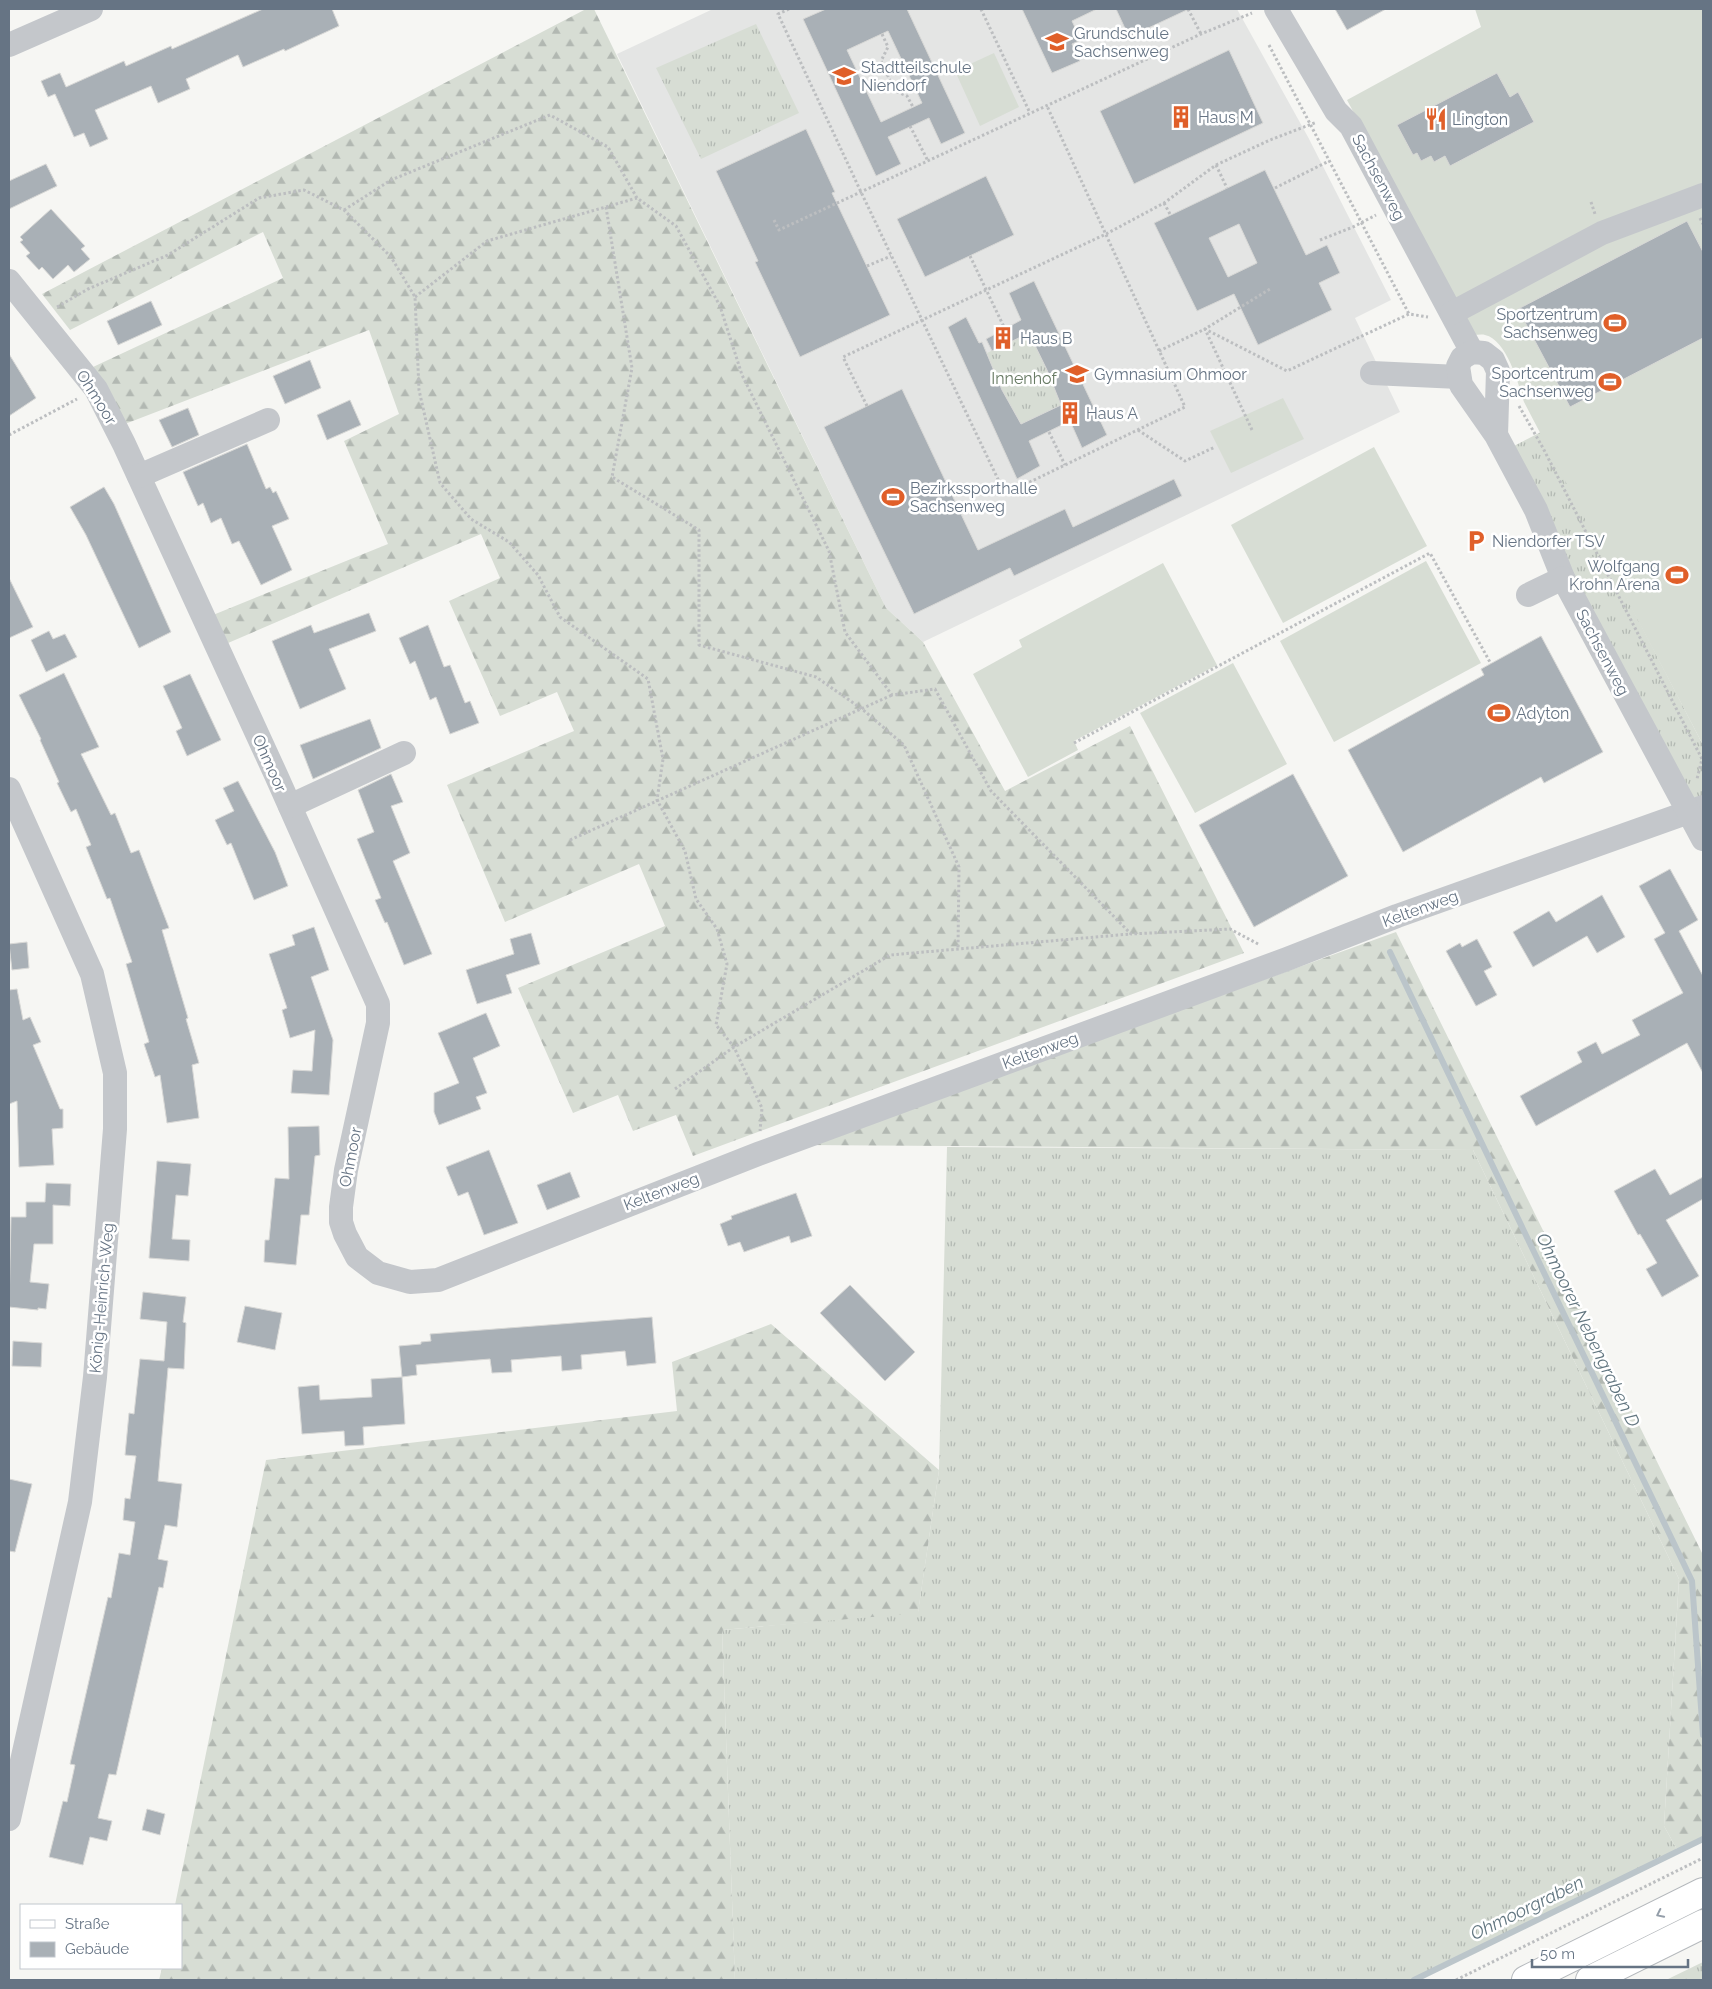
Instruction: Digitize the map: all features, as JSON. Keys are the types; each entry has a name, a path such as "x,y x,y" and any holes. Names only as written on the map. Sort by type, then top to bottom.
{"main road":[{"path":"1526,1980 1703,1892"},
{"path":"1590,1980 1703,1924"}],"street":[{"path":"9,45 91,9"},
{"name":"Sachsenweg","path":"1276,9 1336,111 1352,126 1472,352 1484,353 1493,360 1498,371 1496,435"},
{"path":"1452,313 1602,233 1703,195"},
{"name":"Ohmoor","path":"9,281 96,389 139,476 378,1004 378,1023 346,1170 341,1206 345,1234 357,1257 378,1273"},
{"path":"1372,373 1459,377 1458,366 1462,358 1472,352"},
{"name":"Sachsenweg","path":"1459,377 1466,392 1496,435 1536,510 1563,578 1696,810 1703,839"},
{"path":"139,476 268,420"},
{"path":"1528,595 1563,578"},
{"path":"290,806 404,753"},
{"name":"König-Heinrich-Weg","path":"9,789 92,974 115,1073 116,1129 95,1377 80,1502 9,1819"},
{"name":"Keltenweg","path":"378,1273 410,1282 438,1280 758,1154 1287,959 1397,916 1696,810"}],"path":[{"path":"789,9 778,14 860,192 1005,494 1185,407 1047,106"},
{"path":"981,9 1030,113"},
{"path":"1188,9 1201,34"},
{"path":"774,220 779,230 1251,11 1257,22"},
{"path":"882,34 888,47 881,62 895,91 907,96 913,107"},
{"path":"1266,39 1409,314"},
{"path":"867,406 843,358 921,319 1106,234 1164,203 1216,165 1270,140 1311,125 1336,111"},
{"path":"344,210 392,180 550,115 608,147 637,198 676,226 720,306 742,375 829,551 845,632 892,695"},
{"path":"910,126 928,161"},
{"path":"1275,188 1329,161"},
{"path":"1216,165 1227,188"},
{"path":"40,318 88,289 168,255 259,198 304,190 344,210 391,257 415,297 419,390 440,484 471,519 509,542 538,575 560,617 648,679 663,760 657,800 685,851 696,899 717,929 727,964 716,1025 734,1047 762,1108 758,1154"},
{"path":"415,297 487,241 637,198"},
{"path":"1164,203 1170,216"},
{"path":"606,207 632,368 612,477 699,530 699,645 816,677 862,709 904,745 959,867 958,948"},
{"path":"1320,240 1362,222"},
{"path":"867,266 891,256"},
{"path":"970,256 1004,328"},
{"path":"1159,351 1205,329 1270,289"},
{"path":"1205,329 1287,371 1409,314 1441,318 1452,313"},
{"path":"1205,329 1252,430"},
{"path":"9,435 96,389"},
{"path":"1530,424 1702,759 1696,810"},
{"path":"1138,430 1185,461 1215,447"},
{"path":"1049,432 1065,465"},
{"path":"1074,743 1430,553 1491,664"},
{"path":"570,840 892,695 935,689 991,791 1131,934"},
{"path":"675,1089 734,1047 890,955 1131,934 1230,929 1287,959"},
{"path":"1456,1980 1703,1858"}],"shaded area":[{"name":"Gymnasium Ohmoor","path":"713,9 1237,9 1308,137 1391,300 1355,318 1400,412 923,642 886,608 617,54"}],"green space":[{"path":"586,9 594,9 886,608 923,642 1005,791 1130,726 1244,953 693,1156 676,1115 633,1131 618,1095 573,1113 518,988 665,926 639,864 505,922 447,785 574,731 557,692 500,716 449,601 500,578 481,534 228,643 213,615 388,544 344,441 399,414 369,330 125,424 93,367 283,278 263,232 70,330 42,294"},
{"name":"Sportcentrum Sachsenweg","path":"1475,9 1703,9 1703,745 1524,402 1515,374 1505,353 1493,339 1484,335 1473,335 1347,100 1481,27"},
{"path":"756,24 799,113 701,159 656,68"},
{"path":"994,53 1019,107 980,126 955,71"},
{"name":"Innenhof","path":"1029,333 1061,405 1021,424 1002,390 987,353"},
{"path":"1283,398 1304,439 1231,473 1210,431"},
{"path":"1541,432 1703,745 1703,797 1692,801 1571,575 1514,446"},
{"path":"1374,447 1427,546 1283,623 1231,525"},
{"path":"1426,561 1481,663 1334,742 1280,641"},
{"path":"1163,563 1217,665 1074,741 1078,750 1028,777 973,674 1022,647 1019,640"},
{"path":"1233,663 1287,764 1195,813 1140,713"},
{"path":"1396,932 1703,1555 1703,1841 1679,1853 1664,1826 1679,1579 1473,1150 806,1145"},
{"path":"947,1147 1473,1150 1679,1579 1664,1826 1679,1853 1416,1980 735,1980 722,1630 918,1612 939,1470"},
{"path":"771,1324 939,1470 918,1613 722,1630 735,1980 159,1980 162,1969 182,1969 182,1904 175,1904 266,1460 677,1411 672,1362"},
{"path":"1703,1962 1703,1980 1666,1980"}],"building":[{"path":"263,9 332,9 339,26 285,51 284,49 243,67 238,55 186,79 190,89 158,103 151,86 95,110 108,139 90,147 84,133 74,137 55,94 48,97 41,81 60,73 66,87 124,61 126,66 171,46 172,49"},
{"name":"Stadtteilschule Niendorf","path":"826,9 907,9 965,133 941,144 929,118 888,137 901,164 876,176 803,19","holes":["888,31 922,103 881,122 847,50"]},
{"name":"Grundschule Sachsenweg","path":"1022,9 1097,9 1072,21 1081,40 1072,44 1080,61 1052,73"},
{"name":"Grundschule Sachsenweg","path":"1116,9 1189,9 1129,37"},
{"path":"1335,9 1386,9 1347,30"},
{"name":"Haus M","path":"1229,50 1263,123 1134,184 1100,111"},
{"path":"1497,73 1510,97 1518,92 1534,122 1450,166 1445,156 1434,162 1431,156 1421,161 1417,153 1413,155 1397,125"},
{"path":"806,129 835,192 832,193 890,315 800,357 755,262 758,261 716,171"},
{"path":"46,164 57,186 9,209 9,181"},
{"path":"1265,170 1306,255 1327,245 1340,273 1319,283 1332,310 1258,345 1234,294 1197,311 1154,223","holes":["1239,224 1257,263 1228,277 1209,238"]},
{"path":"986,176 1014,235 925,277 897,219"},
{"path":"51,209 85,246 81,249 90,259 74,272 68,265 53,279 42,267 39,270 26,256 30,253 20,242 23,240 20,237"},
{"name":"Sportzentrum Sachsenweg","path":"1687,221 1703,252 1703,338 1570,407 1518,309"},
{"path":"1034,281 1107,435 1082,448 1070,421 1029,441 1040,466 1017,479 948,327 966,317 979,343 982,342 1002,390 1021,424 1061,405 1029,333 992,351 986,339 1021,320 1009,293"},
{"path":"151,301 162,325 118,345 107,321"},
{"path":"9,354 36,398 9,416"},
{"path":"310,360 321,388 285,404 273,376"},
{"path":"902,389 978,550 1065,509 1073,527 1174,479 1182,496 1014,576 1010,568 914,614 824,427"},
{"path":"350,400 361,425 327,440 317,415"},
{"path":"188,408 199,435 172,447 159,420"},
{"path":"247,444 266,489 270,487 273,493 276,491 289,519 272,526 292,570 261,585 239,541 232,544 221,518 211,523 203,503 198,506 183,472"},
{"path":"104,487 114,504 171,632 139,648 86,535 70,507"},
{"path":"9,578 33,627 9,638"},
{"path":"369,613 376,631 329,649 346,689 300,709 272,641 311,625 314,633"},
{"path":"428,625 444,667 450,665 465,703 470,701 479,723 450,734 436,697 430,700 415,661 410,664 399,638"},
{"path":"49,631 53,639 65,634 77,657 46,672 31,640"},
{"name":"Adyton","path":"1541,636 1603,752 1544,783 1541,777 1403,852 1348,750 1484,675 1481,669"},
{"path":"64,673 99,747 81,754 111,815 115,813 131,853 139,850 169,928 162,930 199,1063 192,1065 199,1118 167,1123 160,1075 155,1077 144,1044 149,1042 126,964 132,962 110,898 107,899 86,847 91,845 76,809 71,812 57,783 59,782 41,739 19,695"},
{"path":"190,674 221,740 187,756 176,731 182,728 163,686"},
{"path":"370,719 381,748 313,779 300,745"},
{"path":"391,774 403,802 391,806 410,853 393,861 432,954 404,965 387,922 385,923 375,900 381,898 357,839 374,832 358,790"},
{"path":"1293,774 1348,876 1254,927 1199,825"},
{"path":"238,781 275,852 288,886 254,900 231,843 227,845 215,820 234,811 223,788"},
{"path":"1670,869 1698,920 1679,931 1703,976 1703,1073 1687,1043 1536,1126 1520,1096 1582,1062 1577,1052 1596,1042 1602,1054 1640,1035 1632,1020 1683,993 1654,939 1665,933 1639,886"},
{"path":"1602,895 1625,937 1597,953 1587,936 1533,967 1513,932 1549,911 1556,922"},
{"path":"314,927 329,970 311,977 333,1040 329,1095 291,1093 293,1070 312,1071 315,1030 290,1038 282,1010 287,1008 269,954 295,945 292,935"},
{"path":"531,933 540,964 506,975 512,993 477,1004 466,970 514,954 510,939"},
{"path":"1477,939 1492,967 1484,971 1497,995 1476,1006 1446,951 1460,943 1462,947"},
{"path":"27,942 29,968 12,970 9,944"},
{"path":"17,989 23,1020 30,1017 41,1042 33,1045 60,1109 63,1109 63,1128 52,1129 54,1165 19,1167 17,1101 9,1104 9,990"},
{"path":"486,1013 500,1046 473,1058 487,1093 476,1097 481,1109 439,1125 434,1112 434,1093 459,1083 438,1033"},
{"path":"319,1126 320,1155 315,1156 309,1215 301,1215 296,1265 264,1262 265,1240 269,1240 275,1178 289,1179 288,1127"},
{"path":"489,1150 518,1223 484,1235 468,1192 458,1196 446,1167"},
{"path":"157,1161 191,1164 188,1196 176,1195 172,1239 190,1240 189,1261 149,1258"},
{"path":"1655,1169 1670,1195 1703,1177 1703,1199 1666,1220 1699,1276 1662,1297 1646,1269 1657,1263 1640,1234 1638,1235 1614,1191"},
{"path":"570,1172 580,1197 547,1210 537,1185"},
{"path":"46,1183 71,1184 70,1206 53,1205 53,1244 34,1244 30,1282 49,1284 46,1309 9,1307 11,1217 26,1217 26,1202 45,1202"},
{"path":"796,1193 812,1236 791,1243 789,1236 744,1252 740,1242 728,1246 720,1224 732,1219 731,1216"},
{"path":"850,1285 915,1352 885,1381 820,1313"},
{"path":"143,1292 186,1297 183,1322 186,1323 184,1369 168,1368 158,1481 182,1484 177,1527 165,1525 158,1559 168,1561 163,1588 159,1587 116,1775 109,1774 98,1818 112,1821 107,1841 90,1837 83,1865 49,1857 63,1801 67,1802 75,1765 70,1764 108,1597 111,1598 119,1553 130,1555 135,1522 123,1520 125,1498 130,1499 136,1456 125,1455 129,1413 134,1414 140,1359 164,1361 167,1322 140,1319"},
{"path":"245,1306 282,1313 275,1350 237,1342"},
{"path":"652,1317 656,1363 627,1366 625,1351 581,1355 582,1369 562,1371 561,1356 511,1360 512,1372 492,1373 490,1359 416,1365 417,1375 402,1377 399,1346 431,1341 430,1334"},
{"path":"13,1341 42,1343 41,1367 12,1366"},
{"path":"402,1377 405,1424 363,1427 364,1445 345,1446 344,1431 302,1434 298,1387 319,1385 320,1400 372,1397 371,1379"},
{"path":"9,1479 32,1484 15,1552 9,1551"},
{"path":"147,1809 165,1814 160,1835 142,1830"}],"waterway":[{"name":"Ohmoorer Nebengraben D","path":"1390,952 1692,1581 1703,1735"},
{"name":"Ohmoorgraben","path":"1414,1980 1703,1839"}],"place":[{"name":"Grundschule Sachsenweg","path":"1057,42"},
{"name":"Stadtteilschule Niendorf","path":"844,76"},
{"name":"Haus M","path":"1181,117"},
{"name":"Lington","path":"1436,119"},
{"name":"Sportzentrum Sachsenweg","path":"1615,323"},
{"name":"Haus B","path":"1003,338"},
{"name":"Gymnasium Ohmoor","path":"1077,374"},
{"name":"Sportcentrum Sachsenweg","path":"1610,382"},
{"name":"Haus A","path":"1070,413"},
{"name":"Bezirkssporthalle Sachsenweg","path":"893,497"},
{"name":"Niendorfer TSV","path":"1476,541"},
{"name":"Wolfgang Krohn Arena","path":"1677,575"},
{"name":"Adyton","path":"1499,713"}]}
